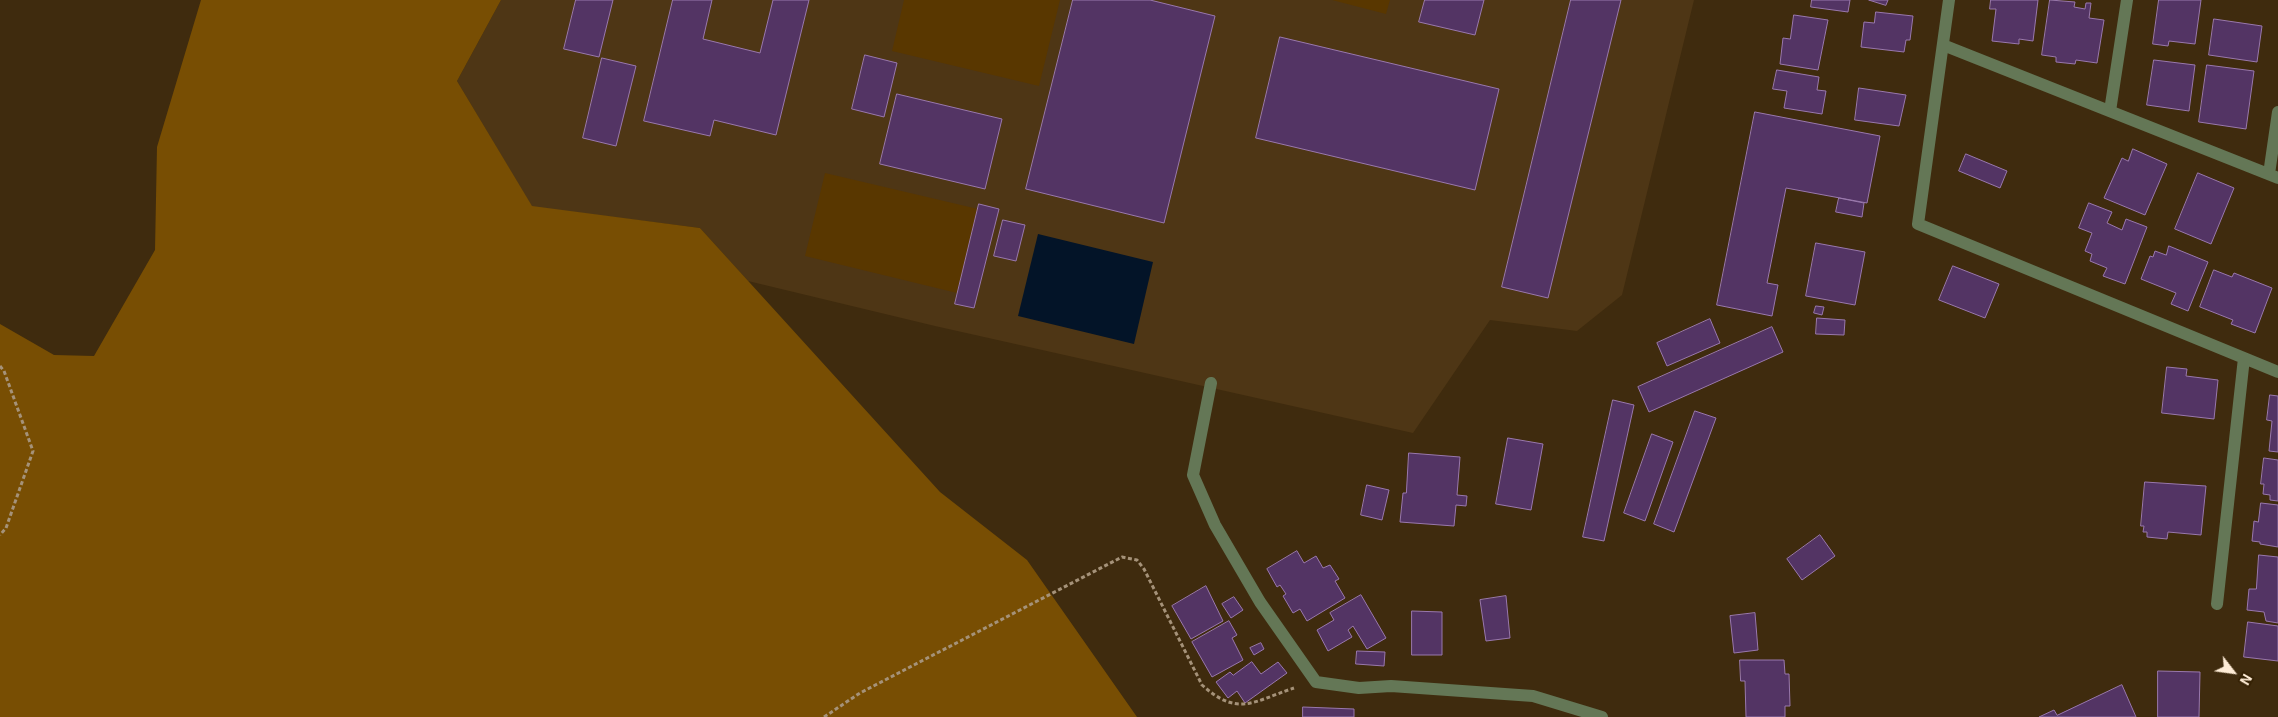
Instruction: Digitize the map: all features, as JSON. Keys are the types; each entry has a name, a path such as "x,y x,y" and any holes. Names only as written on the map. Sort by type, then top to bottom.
{"street":[{"path":"1949,0 1932,108 1918,224 2278,372"},
{"path":"2110,111 2127,0"},
{"path":"1943,45 2273,176 2278,112"},
{"path":"2217,604 2244,358"},
{"path":"1211,382 1193,475 1215,525 1260,602 1316,682 1359,688 1390,686 1533,696 1602,717"}],"path":[{"path":"0,366 4,371 33,451 6,528 0,535"},
{"path":"824,717 860,693 1122,557 1137,560 1144,569 1202,685 1214,700 1227,707"},
{"path":"1242,709 1251,708 1272,695 1316,682"}],"shaded area":[{"path":"201,0 501,0 457,81 532,206 700,228 940,492 1027,560 1137,717 0,717 0,324 54,355 94,356 155,250 157,147"},
{"path":"501,0 1694,0 1622,295 1577,331 1490,320 1413,433 935,326 748,281 700,228 532,207 457,81"},
{"path":"904,0 1060,0 1039,86 892,51"},
{"path":"1332,0 1390,0 1386,14"},
{"path":"825,173 978,209 957,293 805,256"}],"water":[{"path":"1038,234 1153,262 1134,344 1018,316"}],"building":[{"path":"576,0 613,0 599,57 564,49"},
{"path":"673,0 712,0 703,39 760,53 773,0 809,0 776,135 714,120 710,136 644,121"},
{"path":"1073,0 1150,0 1215,16 1164,223 1026,189"},
{"path":"1425,0 1484,0 1475,35 1419,22"},
{"path":"1571,0 1621,0 1548,298 1502,287"},
{"path":"1812,0 1850,0 1848,12 1811,7"},
{"path":"1869,0 1888,0 1886,5"},
{"path":"1991,0 2038,0 2033,41 2019,39 2019,44 1992,41 1996,9 1990,9"},
{"path":"2050,0 2075,2 2074,7 2085,9 2086,3 2091,3 2089,18 2104,20 2097,63 2076,60 2075,64 2056,62 2056,57 2042,55"},
{"path":"2159,0 2201,0 2195,44 2169,41 2168,46 2153,44"},
{"path":"1876,12 1913,16 1910,40 1906,40 1904,52 1861,47 1864,22 1874,23"},
{"path":"1794,15 1828,20 1818,70 1780,64 1783,38 1790,39"},
{"path":"2214,19 2262,26 2257,62 2209,55"},
{"path":"1280,37 1499,89 1475,190 1256,138"},
{"path":"865,55 897,63 884,117 852,109"},
{"path":"602,58 636,66 616,146 583,138"},
{"path":"2154,60 2195,65 2189,111 2147,105"},
{"path":"2207,65 2254,71 2246,129 2199,122"},
{"path":"1777,70 1819,77 1817,90 1826,91 1822,114 1784,108 1787,91 1773,89"},
{"path":"1859,88 1906,95 1899,126 1855,120"},
{"path":"897,94 1002,119 985,189 880,164"},
{"path":"1755,112 1880,136 1867,203 1786,188 1767,283 1778,285 1772,316 1717,305"},
{"path":"2133,149 2167,164 2145,215 2104,198 2122,158 2128,161"},
{"path":"1966,154 2007,171 2000,188 1959,171"},
{"path":"2198,173 2234,188 2211,244 2175,229"},
{"path":"1839,198 1864,203 1862,217 1836,212"},
{"path":"2089,203 2112,212 2107,223 2122,230 2126,219 2147,227 2125,284 2103,276 2107,268 2090,261 2092,254 2085,251 2092,233 2079,228"},
{"path":"979,204 999,209 974,308 955,304"},
{"path":"1003,220 1025,225 1016,261 994,256"},
{"path":"1816,243 1865,252 1855,305 1806,296"},
{"path":"2169,246 2208,262 2188,311 2171,304 2176,293 2141,279 2150,256 2153,257 2155,251 2166,255"},
{"path":"1953,266 1999,284 1985,318 1939,300"},
{"path":"2214,270 2232,277 2234,273 2272,288 2255,333 2231,324 2233,320 2200,307"},
{"path":"1816,306 1824,307 1822,315 1814,313"},
{"path":"1817,318 1845,320 1844,335 1816,334"},
{"path":"1710,319 1720,343 1667,366 1657,343"},
{"path":"1772,327 1783,352 1649,412 1638,387"},
{"path":"2167,367 2187,369 2186,376 2218,380 2214,419 2162,413"},
{"path":"2270,395 2278,396 2278,452 2269,451 2272,421 2267,420"},
{"path":"1613,400 1634,405 1604,541 1583,537"},
{"path":"1695,411 1716,418 1674,532 1654,524"},
{"path":"1652,434 1673,442 1645,521 1624,513"},
{"path":"1508,438 1543,444 1531,510 1496,504"},
{"path":"1409,453 1460,457 1457,495 1467,496 1466,506 1456,505 1454,526 1400,522 1403,493 1406,493"},
{"path":"2264,458 2278,460 2278,501 2270,500 2270,495 2263,494 2264,484 2261,484"},
{"path":"2145,482 2206,486 2201,535 2168,532 2167,539 2147,537 2147,532 2143,532 2144,526 2141,526"},
{"path":"1367,485 1389,490 1382,520 1361,515"},
{"path":"2261,503 2278,505 2278,547 2252,541 2254,521 2258,522"},
{"path":"1820,535 1835,556 1802,580 1787,559"},
{"path":"1297,551 1304,563 1316,556 1323,568 1330,565 1339,579 1335,581 1345,598 1307,621 1300,609 1293,613 1283,596 1286,594 1280,585 1277,587 1267,569"},
{"path":"2259,555 2278,557 2278,623 2266,621 2264,612 2247,610 2249,589 2256,589"},
{"path":"1206,586 1223,621 1191,639 1172,606"},
{"path":"1361,595 1386,638 1367,649 1353,626 1348,630 1352,637 1328,651 1317,630 1334,620 1330,613"},
{"path":"1506,596 1510,638 1486,641 1480,600"},
{"path":"1234,597 1243,610 1231,618 1222,604"},
{"path":"1412,611 1442,612 1442,655 1412,655"},
{"path":"1755,613 1758,650 1734,653 1730,616"},
{"path":"1229,621 1237,635 1232,638 1243,660 1212,677 1192,642"},
{"path":"2248,622 2278,626 2278,661 2244,657"},
{"path":"1261,643 1264,649 1254,655 1250,648"},
{"path":"1357,651 1385,652 1384,666 1356,664"},
{"path":"1740,660 1784,660 1785,674 1789,674 1790,706 1785,706 1785,717 1746,717 1745,681 1741,681"},
{"path":"1252,662 1261,674 1278,662 1287,673 1245,703 1237,691 1228,698 1216,682 1230,672 1233,675"},
{"path":"2158,671 2200,672 2199,717 2158,717"},
{"path":"2122,685 2136,717 2039,717 2054,710 2057,715"},
{"path":"1303,707 1354,709 1354,717 1303,717"}]}
